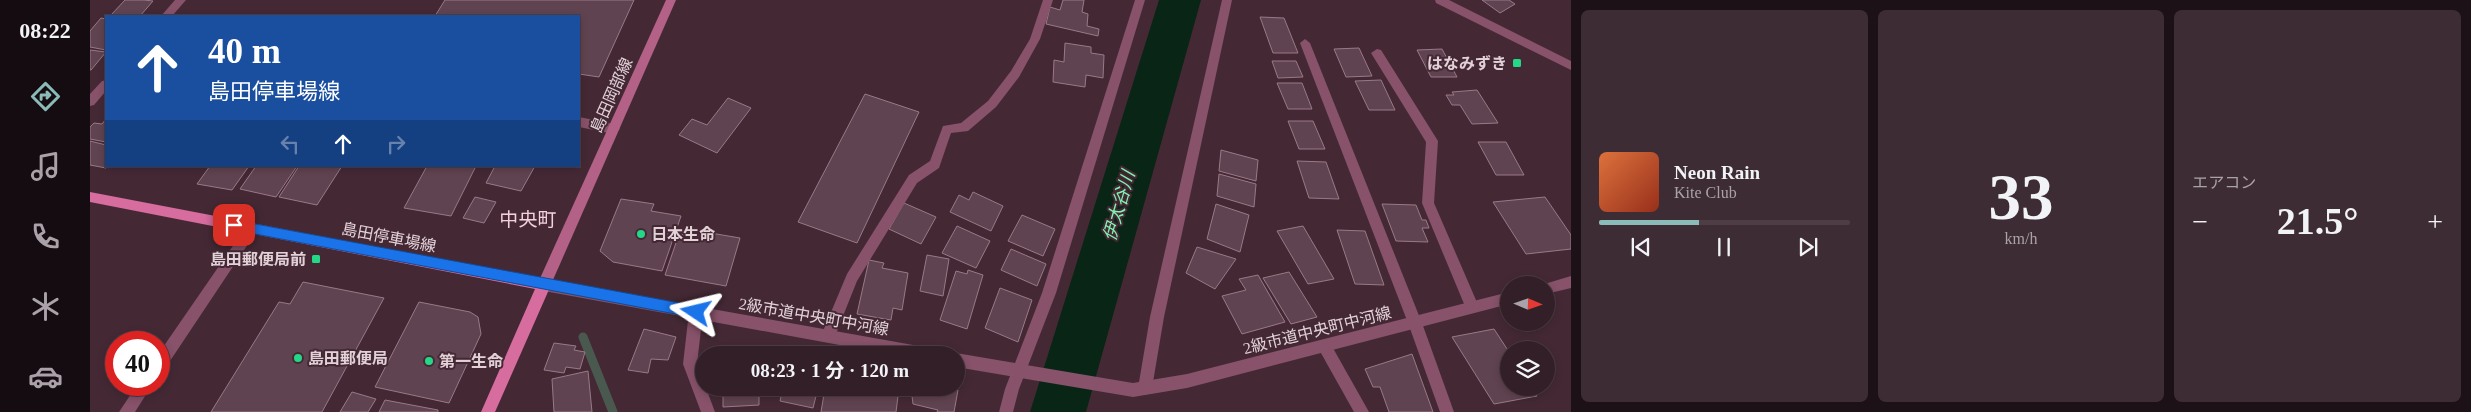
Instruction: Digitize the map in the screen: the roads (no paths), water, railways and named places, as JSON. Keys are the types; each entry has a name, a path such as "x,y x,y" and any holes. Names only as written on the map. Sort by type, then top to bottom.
{"main road":[{"name":"島田岡部線","path":"544,285 671,0"},
{"name":"島田停車場線","path":"90,197 544,285"},
{"path":"488,412 544,285"}],"street":[{"path":"167,15 181,0"},
{"path":"828,336 852,278 913,179 935,164 947,129 964,128 992,104 1015,74 1035,39 1048,0"},
{"path":"1006,412 1025,373 1140,0"},
{"path":"1139,389 1157,317 1227,0"},
{"path":"1440,0 1571,66"},
{"path":"1305,44 1447,412"},
{"path":"1377,53 1432,141 1428,203 1472,307"},
{"path":"90,102 105,85"},
{"path":"580,122 614,129"},
{"path":"170,349 252,228"},
{"path":"1555,286 1571,282"},
{"name":"2級市道中央町中河線","path":"544,285 882,346"},
{"name":"2級市道中央町中河線","path":"1025,373 1139,389 1187,381 1500,300"},
{"path":"696,312 690,364 708,412"},
{"path":"1324,346 1362,412"},
{"path":"965,362 1025,373"},
{"path":"126,412 137,396"}],"waterway":[{"name":"伊太谷川","path":"1058,412 1180,0"},
{"path":"583,337 613,412"}],"place":[{"name":"はなみずき","path":"1517,63"},
{"name":"日本生命","path":"641,234"},
{"name":"島田郵便局前","path":"316,259"},
{"name":"島田郵便局","path":"298,358"},
{"name":"第一生命","path":"429,361"}],"district":[{"name":"中央町","path":"528,219"}]}
